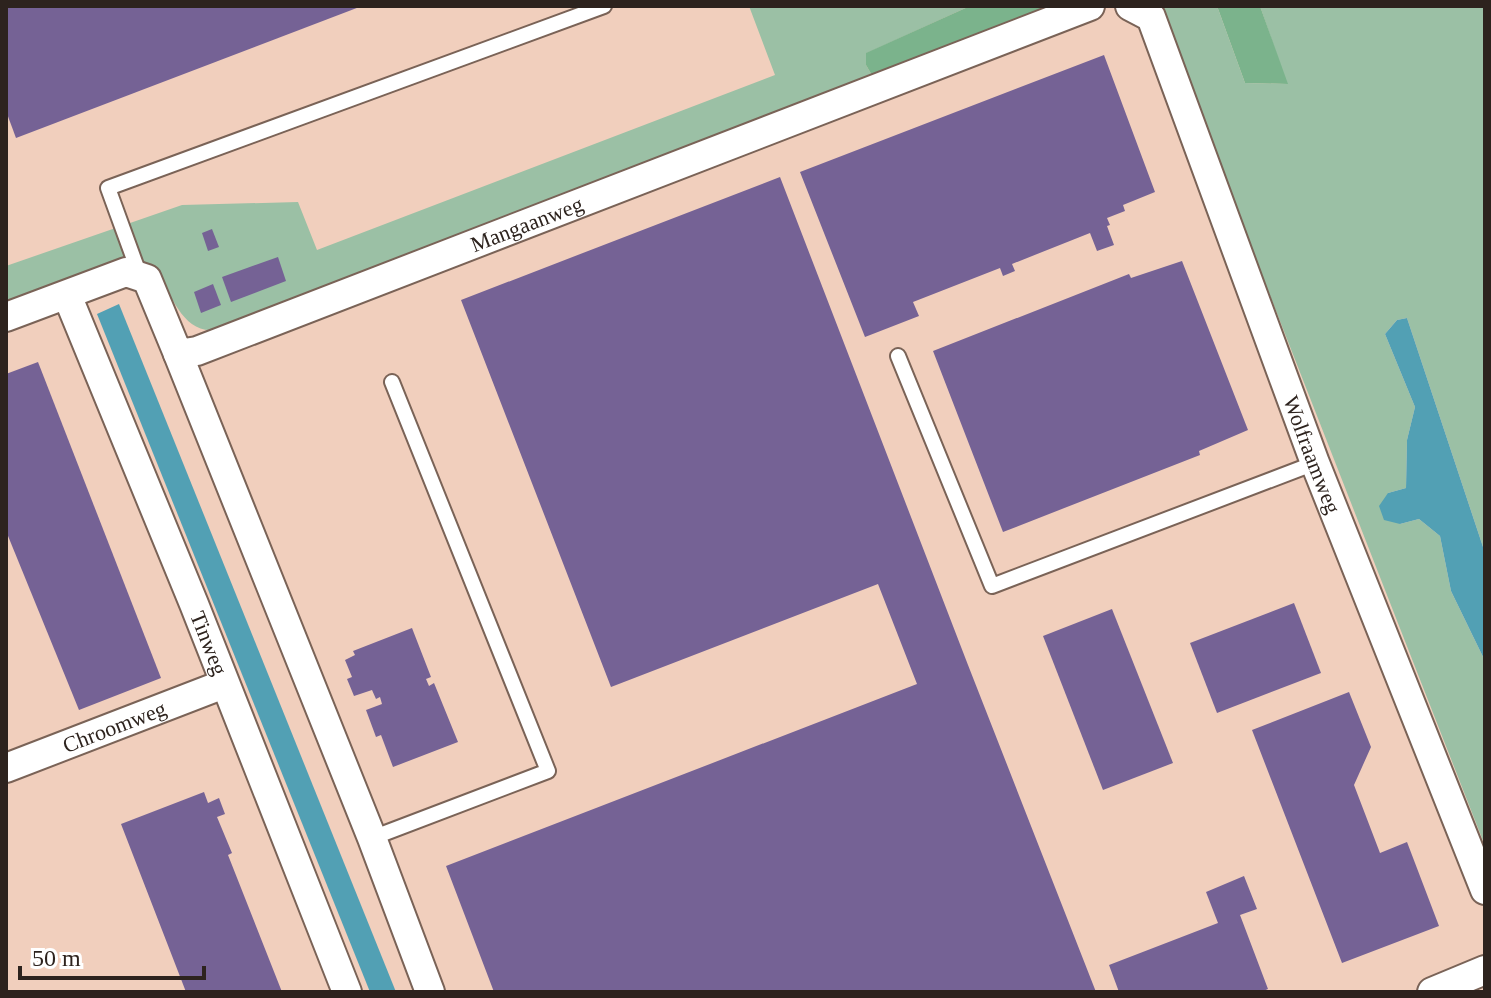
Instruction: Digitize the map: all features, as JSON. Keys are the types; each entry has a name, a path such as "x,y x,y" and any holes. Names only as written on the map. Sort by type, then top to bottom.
{"street":[{"name":"Mangaanweg","path":"178,354 197,351 1090,6"},
{"name":"Wolfraamweg","path":"1140,11 1485,890"},
{"path":"6,317 126,272 147,279 372,838 430,992"},
{"name":"Tinweg","path":"67,295 347,992"},
{"name":"Chroomweg","path":"6,768 224,684"},
{"path":"1432,992 1485,970"}],"lane":[{"path":"140,277 108,188 604,6"},
{"path":"898,356 992,586 1315,463"},
{"path":"372,838 548,771 392,382"}],"shaded area":[{"path":"6,6 1180,6 1485,826 1485,992 6,992"}],"green space":[{"path":"749,6 970,6 867,53 866,65 873,77 213,330 193,325 186,318 156,272 6,307 6,266 182,205 298,202 317,250 775,75"},
{"path":"970,6 1057,6 873,77 866,65 866,53"},
{"path":"1157,6 1217,6 1245,83 1287,84 1260,6 1485,6 1485,553 1407,318 1397,320 1385,334 1415,407 1407,440 1406,488 1388,493 1400,524 1419,519 1440,536 1451,591 1485,661 1485,846"},
{"path":"1217,6 1260,6 1288,84 1245,83"}],"water":[{"path":"119,304 396,992 370,992 97,314"},
{"path":"1407,318 1485,553 1485,661 1451,591 1440,536 1419,519 1400,524 1384,520 1379,506 1388,493 1406,488 1407,440 1415,407 1385,334 1397,320"}],"building":[{"path":"6,6 362,6 16,138 6,111"},
{"path":"1104,55 1155,192 1123,205 1125,211 1107,218 1114,245 1097,251 1090,233 1012,264 1015,271 1003,276 1000,268 913,302 919,316 865,337 800,172"},
{"path":"780,177 1096,992 494,992 446,866 917,684 878,584 611,687 461,300"},
{"path":"212,229 219,247 208,251 202,233"},
{"path":"278,257 286,281 231,302 222,277"},
{"path":"1182,261 1248,430 1199,451 1200,455 1003,532 933,351 1129,274 1131,278"},
{"path":"213,284 221,305 201,313 194,292"},
{"path":"38,362 161,678 79,710 6,531 6,374"},
{"path":"1294,603 1321,673 1217,713 1190,643"},
{"path":"1112,609 1173,763 1103,790 1043,636"},
{"path":"412,628 431,677 426,679 429,686 434,683 458,742 393,767 381,735 376,737 366,710 382,704 380,697 376,699 372,690 354,696 347,679 352,677 345,660 355,655 353,651"},
{"path":"1349,692 1371,747 1354,785 1380,853 1407,842 1439,926 1342,963 1252,730"},
{"path":"204,792 208,803 219,798 225,814 217,817 232,853 228,855 282,992 186,992 121,824"},
{"path":"1244,876 1257,909 1240,915 1268,989 1261,992 1119,992 1109,965 1218,923 1206,892"}]}
